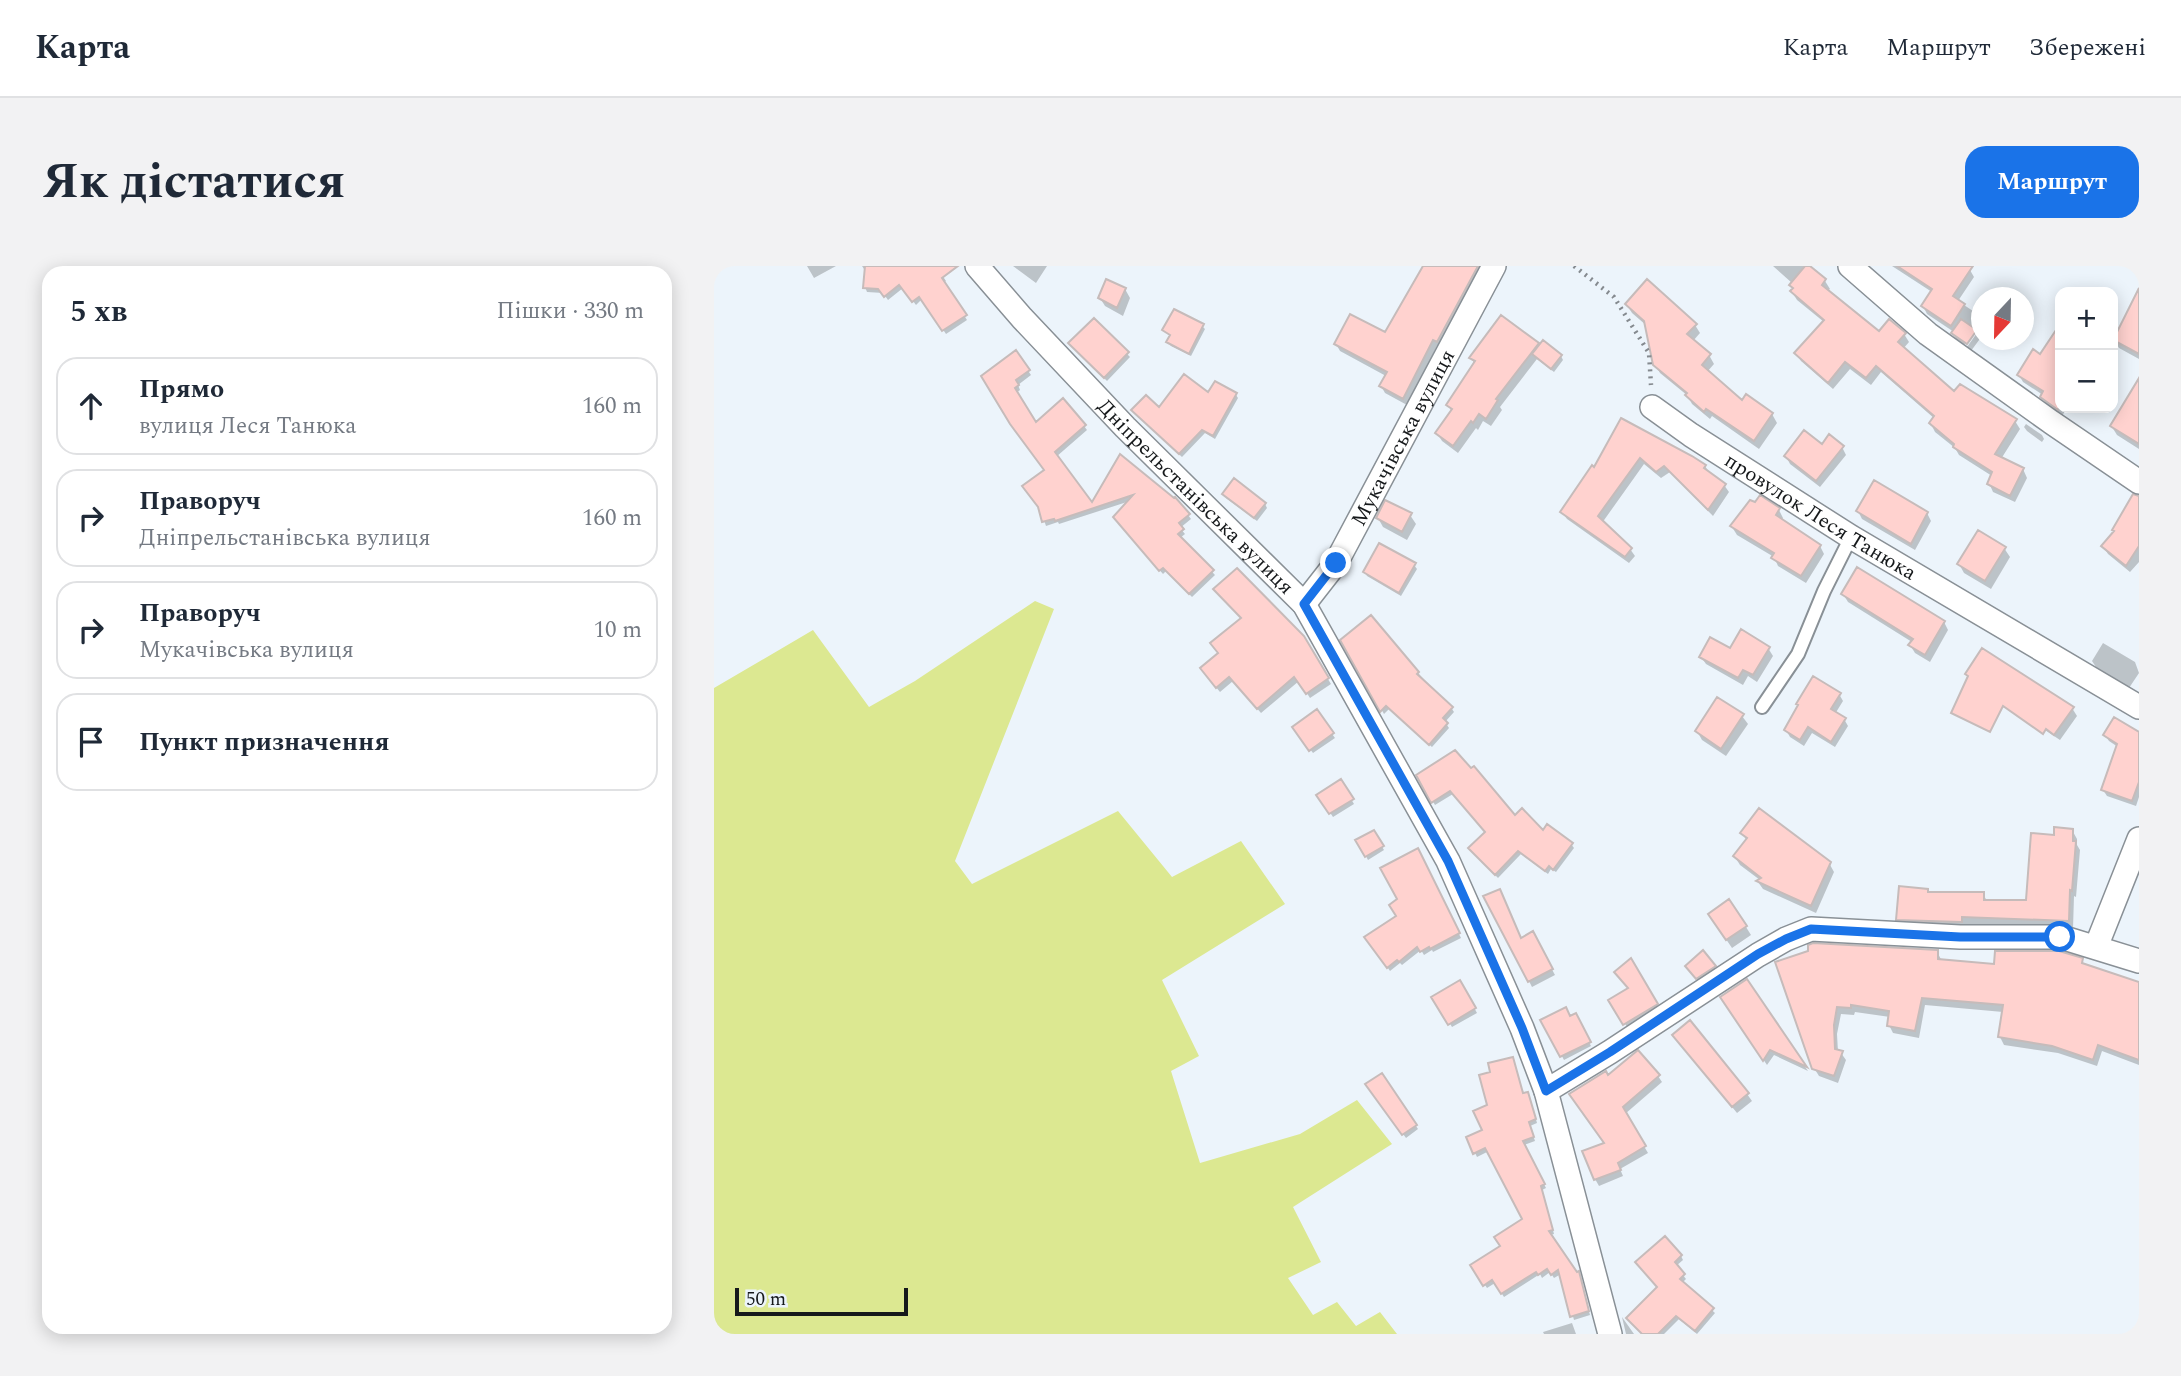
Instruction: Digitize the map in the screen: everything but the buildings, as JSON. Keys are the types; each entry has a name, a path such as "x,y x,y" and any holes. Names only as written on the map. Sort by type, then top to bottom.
{"street":[{"name":"Дніпрельстанівська вулиця","path":"977,266 1021,318 1125,427 1304,604 1448,861 1522,1028 1546,1091 1610,1334"},
{"name":"Мукачівська вулиця","path":"1304,604 1336,563 1494,266"},
{"path":"1850,266 1928,334 2139,482"},
{"name":"провулок Леся Танюка","path":"1652,407 1691,435 1851,537 2139,707"},
{"path":"2096,947 2139,839"},
{"path":"1546,1091 1758,954 1811,929 1960,937 2060,937 2139,961"}],"lane":[{"path":"1762,707 1798,654 1851,537"}],"path":[{"path":"1574,266 1614,297 1649,353 1652,407"}],"green space":[{"path":"1035,601 1054,609 955,861 972,884 1118,811 1172,877 1241,841 1285,904 1162,980 1199,1056 1171,1071 1200,1163 1300,1134 1357,1100 1392,1144 1293,1207 1321,1262 1288,1278 1313,1315 1337,1302 1356,1326 1380,1312 1397,1334 714,1334 714,688 813,630 869,707 915,681"}],"route":[{"path":"1336,563 1304,604 1448,861 1522,1028 1546,1091 1758,954 1811,929 1960,937 2060,937"}]}
